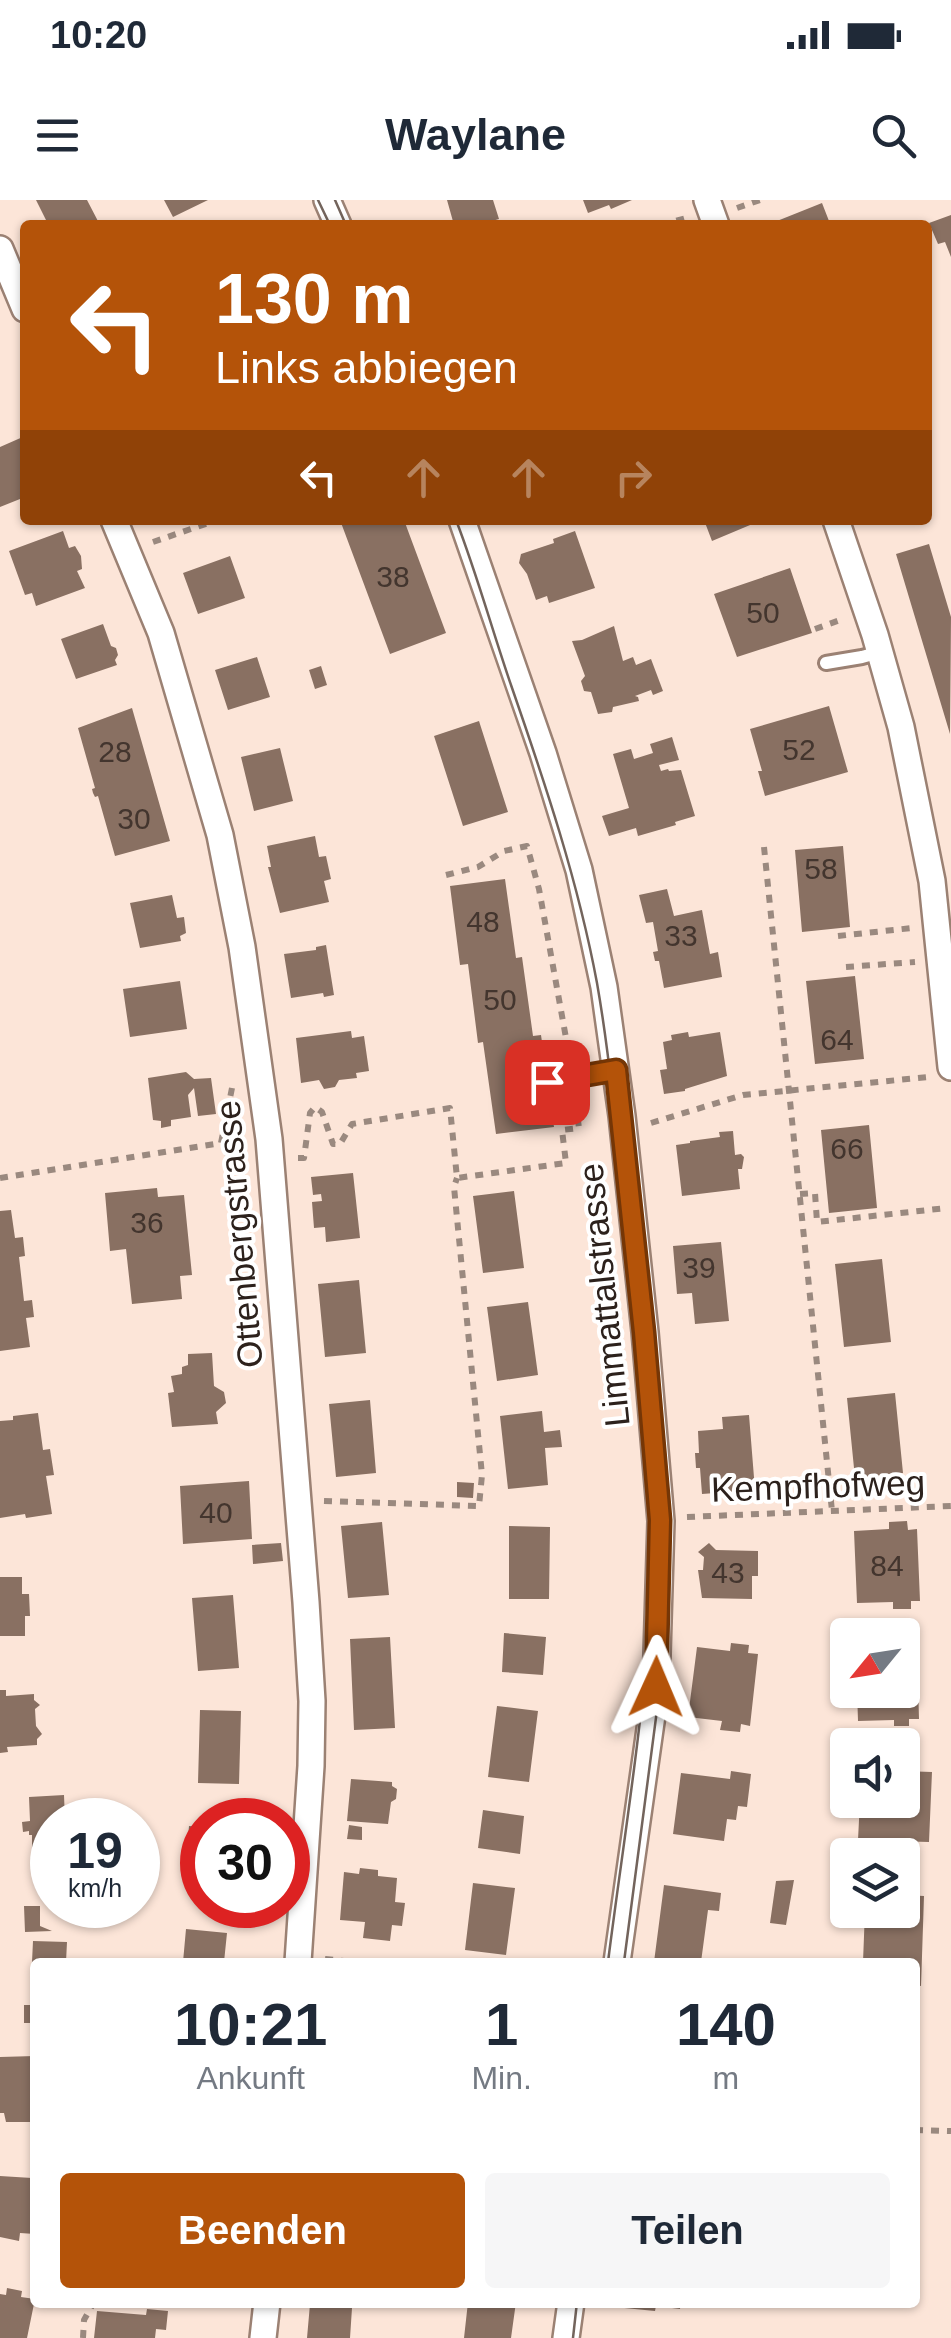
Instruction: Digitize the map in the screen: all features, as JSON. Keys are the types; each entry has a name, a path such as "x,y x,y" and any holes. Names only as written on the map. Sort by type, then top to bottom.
{"street":[{"path":"0,249 20,297"},
{"name":"Ottenbergstrasse","path":"116,525 161,633 220,835 242,947 269,1139 312,1701 310,1958"},
{"name":"Limmattalstrasse","path":"464,525 543,753 578,870 604,987 616,1070 660,1520 656,1687 618,1958"},
{"path":"838,525 901,726 932,880 943,1072"},
{"path":"264,2338 266,2308"},
{"path":"566,2338 570,2308"}],"lane":[{"path":"826,663 880,652"},
{"path":"547,1082 616,1070"}],"path":[{"path":"682,220 760,200"},
{"path":"152,543 203,525"},
{"path":"815,629 849,617"},
{"path":"446,876 478,867 504,851 526,846 539,888 578,1128 562,1130 566,1163 457,1178"},
{"path":"764,847 832,1511"},
{"path":"838,936 918,928"},
{"path":"846,967 921,962"},
{"path":"643,1125 744,1095 943,1072"},
{"path":"238,1172 221,1142 239,1073"},
{"path":"292,1159 304,1158 310,1112 315,1107 322,1112 333,1144 340,1144 352,1124 450,1108 482,1475 479,1506 323,1501"},
{"path":"0,1178 221,1142"},
{"path":"800,1194 814,1192 817,1222 947,1208"},
{"name":"Kempfhofweg","path":"686,1517 951,1506"},
{"path":"920,2130 951,2131"},
{"path":"83,2338 84,2320 91,2308"}],"building":[{"path":"36,200 87,200 97,220 46,220"},
{"path":"164,200 208,200 173,217"},
{"path":"447,200 493,200 499,219 496,220 453,220"},
{"path":"583,200 632,200 588,213"},
{"path":"822,203 829,220 780,220"},
{"path":"951,215 951,257 945,242 938,244 932,222"},
{"path":"20,438 20,499 0,507 0,447"},
{"path":"342,525 406,525 446,633 390,654"},
{"path":"706,525 750,525 712,541"},
{"path":"63,531 69,548 75,546 81,556 82,569 77,571 85,588 36,606 32,593 25,595 9,551"},
{"path":"575,531 595,588 549,603 547,596 536,600 519,563 521,554"},
{"path":"929,544 951,617 950,734 896,554"},
{"path":"230,556 245,598 198,614 183,573"},
{"path":"790,568 812,633 737,657 714,594"},
{"path":"103,624 111,646 116,648 117,665 76,679 61,639"},
{"path":"614,626 623,661 633,657 636,665 651,659 663,691 653,695 651,690 635,696 639,701 598,714 591,692 584,691 581,681 585,676 572,641"},
{"path":"257,657 270,697 228,710 215,670"},
{"path":"321,666 327,685 315,689 309,670"},
{"path":"829,706 848,772 765,796 750,729"},
{"path":"132,708 170,841 115,856 98,796 93,793 95,788 78,728"},
{"path":"479,721 508,812 463,826 434,736"},
{"path":"672,737 679,760 659,765 661,771 681,770 695,816 638,836 636,828 609,836 602,816 629,808 613,754 631,749 634,759 653,753 650,744"},
{"path":"280,748 293,801 254,811 241,757"},
{"path":"315,836 319,857 326,856 331,879 324,881 329,902 280,913 268,867 267,846"},
{"path":"843,846 850,927 802,932 795,850"},
{"path":"505,879 516,958 522,957 533,1036 541,1035 554,1127 496,1134 468,964 460,965 450,886"},
{"path":"667,889 674,916 702,910 710,954 718,952 722,977 664,988 659,961 655,961 653,952 658,951 653,922 646,923 639,895"},
{"path":"172,895 177,918 184,917 186,933 180,936 181,941 140,948 130,903"},
{"path":"326,945 334,995 291,998 284,954"},
{"path":"855,976 864,1059 815,1064 806,981"},
{"path":"180,981 187,1029 130,1037 123,989"},
{"path":"351,1031 352,1038 364,1036 369,1071 324,1089 319,1080 301,1083 296,1038"},
{"path":"688,1032 689,1037 720,1032 727,1076 664,1094 660,1070 667,1069 663,1042 672,1040 671,1035"},
{"path":"186,1072 194,1079 211,1078 216,1114 198,1116 194,1088 188,1095 191,1117 171,1120 171,1126 161,1128 161,1121 153,1120 148,1078"},
{"path":"869,1125 877,1208 829,1213 821,1130"},
{"path":"733,1131 735,1155 744,1157 742,1169 738,1169 740,1189 682,1196 676,1145"},
{"path":"353,1173 360,1238 326,1242 325,1227 314,1228 312,1202 322,1201 321,1194 313,1195 311,1177"},
{"path":"157,1188 158,1197 184,1195 192,1275 180,1276 182,1299 132,1304 126,1249 110,1251 105,1193"},
{"path":"514,1191 524,1268 483,1273 473,1196"},
{"path":"11,1210 15,1238 23,1237 25,1256 19,1257 24,1301 32,1300 34,1317 26,1318 30,1347 0,1351 0,1211"},
{"path":"721,1242 729,1321 695,1324 692,1293 677,1294 673,1246"},
{"path":"882,1259 891,1342 844,1347 835,1264"},
{"path":"359,1280 366,1353 325,1357 318,1284"},
{"path":"528,1302 538,1375 497,1381 487,1307"},
{"path":"212,1353 214,1386 224,1392 226,1403 216,1412 218,1424 172,1427 168,1393 174,1392 171,1376 182,1374 182,1367 188,1365 188,1354"},
{"path":"895,1393 903,1473 855,1478 847,1398"},
{"path":"370,1400 376,1473 336,1477 329,1404"},
{"path":"542,1411 544,1432 560,1430 562,1447 545,1448 548,1485 508,1489 500,1416"},
{"path":"38,1413 43,1450 50,1449 54,1475 46,1476 52,1514 0,1518 0,1421"},
{"path":"749,1415 755,1490 702,1494 695,1453 699,1453 698,1431 723,1429 722,1417"},
{"path":"249,1481 252,1539 183,1544 180,1486"},
{"path":"457,1482 474,1483 473,1498 457,1497"},
{"path":"907,1521 908,1530 917,1529 920,1601 911,1601 911,1609 893,1609 893,1602 857,1603 854,1531 889,1529 889,1522"},
{"path":"382,1522 389,1595 348,1598 341,1526"},
{"path":"509,1526 550,1527 549,1599 509,1599"},
{"path":"281,1543 283,1561 253,1564 252,1545"},
{"path":"709,1543 716,1550 758,1551 758,1576 752,1576 752,1599 702,1598 698,1570 703,1570 704,1557 698,1552"},
{"path":"0,1577 22,1577 22,1594 29,1594 30,1616 25,1616 25,1636 0,1636"},
{"path":"233,1595 239,1668 198,1671 192,1598"},
{"path":"504,1633 546,1637 543,1675 502,1672"},
{"path":"390,1637 395,1728 354,1730 350,1639"},
{"path":"731,1643 749,1645 748,1653 758,1654 750,1726 741,1724 740,1732 720,1730 722,1721 688,1717 697,1647 730,1651"},
{"path":"0,1690 6,1690 6,1696 34,1694 40,1705 35,1709 36,1726 42,1734 37,1745 7,1747 8,1752 0,1753"},
{"path":"497,1706 538,1711 529,1782 488,1777"},
{"path":"858,1708 919,1708 919,1719 909,1719 909,1726 894,1726 894,1720 858,1721"},
{"path":"200,1710 241,1711 239,1784 198,1783"},
{"path":"731,1771 751,1774 747,1807 738,1806 736,1820 727,1819 724,1841 673,1834 681,1773 730,1779"},
{"path":"920,1772 932,1772 929,1842 920,1842 920,1838 858,1838 859,1818 920,1818"},
{"path":"351,1779 392,1782 397,1789 388,1824 347,1821"},
{"path":"29,1797 64,1798 30,1798 30,1821"},
{"path":"483,1810 524,1816 520,1854 478,1848"},
{"path":"30,1821 30,1835 29,1831 23,1832 22,1822"},
{"path":"349,1825 362,1827 362,1840 347,1839"},
{"path":"360,1868 378,1870 378,1876 397,1878 395,1902 405,1903 402,1926 392,1925 390,1941 363,1938 365,1922 340,1920 344,1872 359,1874"},
{"path":"794,1880 786,1925 770,1923 776,1881"},
{"path":"473,1883 515,1888 506,1955 465,1950"},
{"path":"664,1885 721,1893 719,1911 708,1910 702,1958 655,1958"},
{"path":"920,1896 924,1896 921,1986 920,1958 863,1958 864,1928 920,1928"},
{"path":"24,1906 30,1906 30,1928 52,1931 25,1932"},
{"path":"186,1929 227,1933 224,1958 183,1958"},
{"path":"33,1941 67,1942 66,1958 32,1958"},
{"path":"24,2005 30,2005 30,2023 24,2023"},
{"path":"30,2056 30,2122 6,2122 4,2113 0,2113 0,2057"},
{"path":"0,2176 30,2178 30,2234 20,2233 19,2241 0,2237"},
{"path":"7,2288 22,2291 21,2297 30,2298 33,2308 27,2338 0,2338 0,2294 6,2295"},
{"path":"310,2308 352,2308 350,2338 307,2338"},
{"path":"467,2308 515,2308 511,2338 464,2338"},
{"path":"147,2309 168,2311 166,2330 156,2329 155,2338 94,2338 97,2311 146,2315"}],"tram line":[{"path":"318,200 328,220"},
{"path":"335,200 344,220"},
{"path":"458,525 536,759 589,945 612,1093 646,1416 652,1521 650,1607 641,1709 609,1958"},
{"path":"624,1082 660,1415"},
{"path":"625,1958 657,1710"},
{"path":"573,2338 576,2308"}],"route":[{"path":"547,1082 616,1070 660,1520 656,1687"}]}
